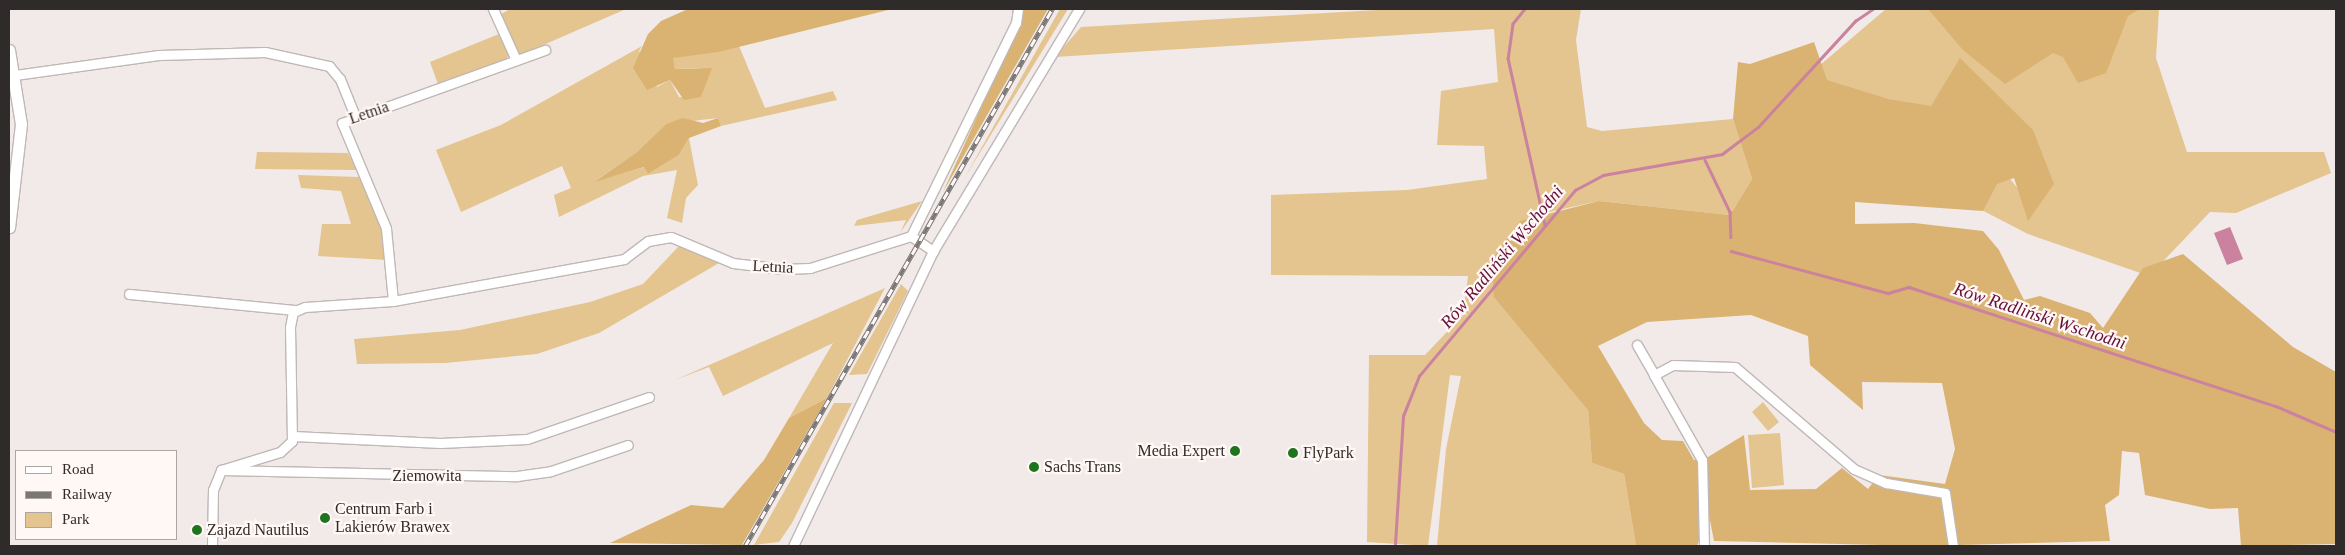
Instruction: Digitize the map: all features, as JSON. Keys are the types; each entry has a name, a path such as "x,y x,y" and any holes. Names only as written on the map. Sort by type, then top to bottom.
{"street":[{"path":"493,9 516,60"},
{"path":"933,251 912,236 1016,23 1018,9"},
{"path":"793,546 933,251 1079,9"},
{"path":"9,50 15,75 21,124 9,227"},
{"name":"Letnia","path":"393,301 386,228 342,123 355,116 439,91 545,50"},
{"path":"15,75 159,55 265,52 329,66 340,79 355,116"},
{"name":"Letnia","path":"129,294 295,310 393,301 624,259 648,241 671,237 733,262 783,269 810,268 912,236"},
{"path":"212,546 213,490 221,470 280,452 293,436 290,327 295,310"},
{"path":"1637,345 1702,460 1704,546"},
{"path":"1654,375 1673,365 1735,367 1854,469 1886,483 1945,493 1953,546"},
{"path":"293,436 440,443 526,439 650,397"},
{"name":"Ziemowita","path":"221,470 517,476 551,471 628,445"}],"green space":[{"path":"510,9 626,9 518,56 498,16"},
{"path":"1060,9 1068,9 965,177"},
{"path":"1394,9 1581,9 1576,40 1587,127 1602,131 1733,119 1752,179 1730,215 1599,201 1531,216 1576,391 1588,410 1592,463 1624,474 1636,546 1437,546 1446,449 1461,376 1450,375 1428,546 1367,542 1369,355 1425,355 1463,315 1468,276 1271,275 1271,195 1407,190 1487,179 1484,146 1437,145 1441,91 1498,82 1494,29 1055,57 1081,27"},
{"path":"1886,9 2159,9 2156,58 2187,152 2324,152 2331,173 2236,213 2210,212 2149,276 2028,234 1972,205 2002,169 2028,201 2040,186 1930,120 1809,87 1813,71"},
{"path":"499,34 509,53 507,59 439,87 430,62"},
{"path":"642,46 639,51 657,87 670,80 679,97 701,97 706,80 701,68 675,69 672,58 739,46 765,108 833,91 837,100 721,126 718,118 666,124 637,152 595,181 645,167 648,174 679,155 689,138 698,185 686,198 682,223 667,218 677,170 643,176 559,217 554,195 571,188 562,166 461,212 436,150 501,125"},
{"path":"257,152 348,153 357,170 255,169"},
{"path":"298,175 359,177 384,234 387,260 318,256 322,224 351,224 341,191 301,188"},
{"path":"922,201 900,233 906,220 854,226 857,220"},
{"path":"679,246 719,263 599,333 537,354 445,363 357,364 354,339 460,330 590,302 643,284"},
{"path":"901,284 908,291 867,374 849,375"},
{"path":"885,288 827,398 789,418 833,343 723,396 709,367 675,380"},
{"path":"1763,402 1779,422 1768,431 1752,412"},
{"path":"834,403 852,403 792,523 779,542 754,545"},
{"path":"1780,433 1784,485 1752,488 1748,435"}],"shaded area":[{"path":"688,9 892,9 718,52 673,58 675,69 712,68 701,97 684,100 670,80 647,90 633,68 648,34 661,21"},
{"path":"1022,9 1048,9 943,192 1022,17"},
{"path":"1928,9 2140,9 2128,16 2106,73 2078,83 2063,57 2053,53 2005,84 1963,50"},
{"path":"1814,42 1827,80 1888,99 1931,106 1960,58 2033,130 2054,184 2028,221 2014,178 1997,184 1983,211 1855,202 1855,224 1914,223 1983,231 1999,250 2024,300 2040,296 2090,313 2103,328 2143,268 2183,254 2293,347 2336,372 2336,544 2241,546 2238,508 2210,509 2145,495 2139,453 2122,451 2119,495 2105,505 2110,541 1923,546 1714,541 1709,515 1697,546 1636,546 1624,474 1592,463 1588,410 1494,297 1491,261 1520,221 1599,201 1730,215 1752,179 1733,119 1738,62 1750,64","holes":["1751,315 1808,336 1810,365 1863,410 1862,382 1942,383 1955,449 1945,484 1879,475 1868,489 1842,468 1816,489 1750,490 1744,435 1708,457 1694,460 1683,441 1662,440 1644,423 1598,346 1647,322"]},
{"path":"683,118 703,123 718,118 721,126 689,138 679,155 648,174 644,167 594,182 637,152 666,124"},
{"path":"2230,227 2243,259 2227,265 2214,233"},
{"path":"827,398 742,545 610,543 691,505 723,508 764,460 789,418"}],"waterway":[{"path":"1525,9 1513,24 1508,58 1545,225"},
{"name":"Rów Radliński Wschodni","path":"1395,544 1403,416 1419,376 1575,190 1603,175 1722,154 1758,127 1855,21 1873,9"},
{"name":"Rów Radliński Wschodni","path":"1705,160 1730,212 1731,237"},
{"name":"Rów Radliński Wschodni","path":"1731,251 1888,293 1909,287 2276,406 2336,432"}],"railway":[{"path":"745,546 1052,9"}],"place":[{"name":"Media Expert","path":"1235,451"},
{"name":"FlyPark","path":"1293,453"},
{"name":"Sachs Trans","path":"1034,467"},
{"name":"Centrum Farb i Lakierów Brawex","path":"325,518"},
{"name":"Zajazd Nautilus","path":"197,530"}]}
